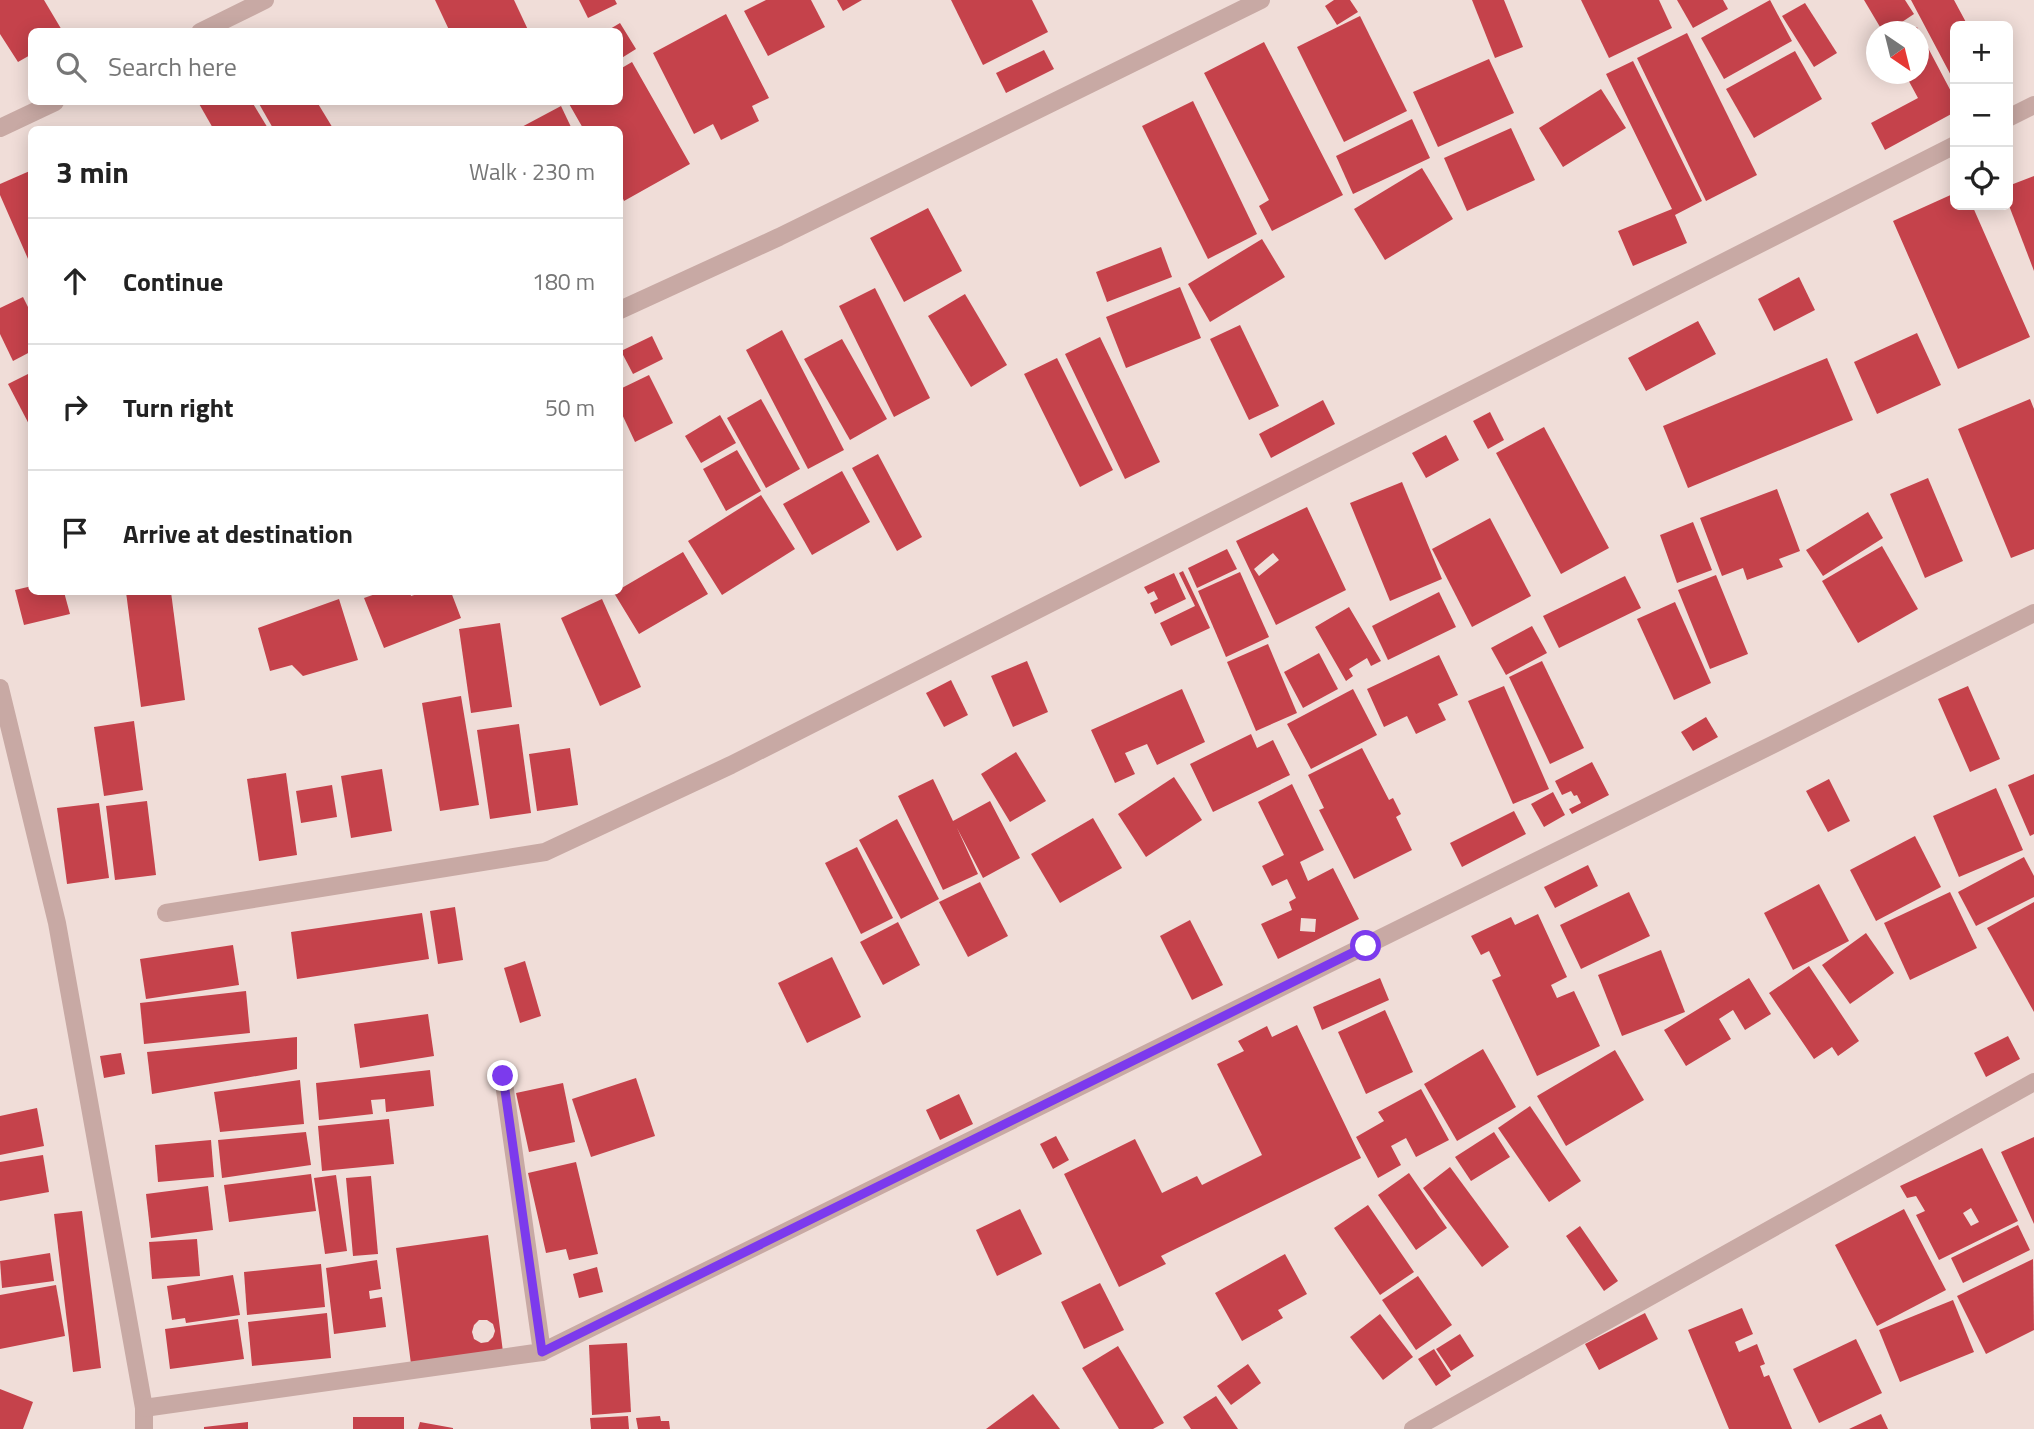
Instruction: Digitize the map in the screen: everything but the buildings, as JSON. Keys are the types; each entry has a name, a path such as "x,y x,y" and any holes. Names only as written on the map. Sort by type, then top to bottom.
{"street":[{"path":"208,28 265,0"},
{"path":"623,309 779,237 1261,0"},
{"path":"0,128 49,105"},
{"path":"2013,116 2034,105"},
{"path":"166,913 545,852 731,765 1951,147"},
{"path":"144,1408 542,1352 1748,758 2034,613"},
{"path":"0,688 57,923 144,1408 144,1429"},
{"path":"503,1076 542,1352"},
{"path":"1412,1429 2034,1082"}],"route":[{"path":"503,1076 542,1352 1366,946"}]}
